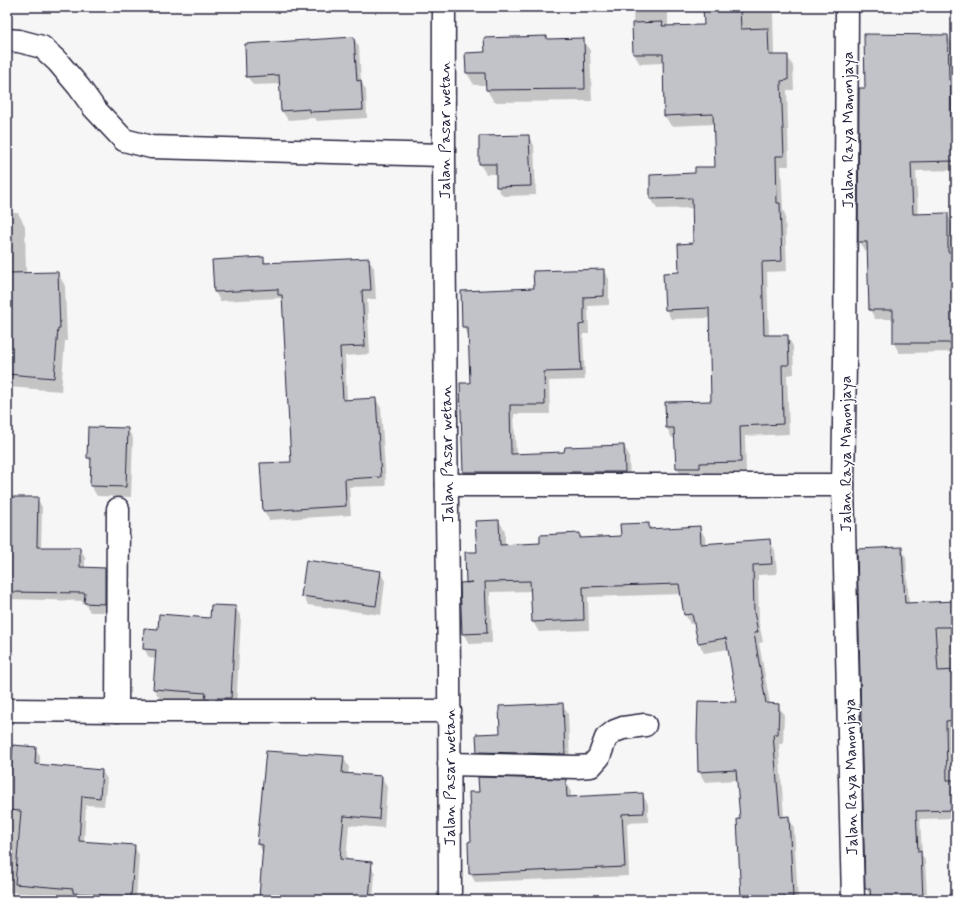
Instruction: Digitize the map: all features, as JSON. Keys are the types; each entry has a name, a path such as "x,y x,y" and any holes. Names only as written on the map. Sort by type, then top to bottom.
{"street":[{"name":"Jalan Pasar wetan","path":"444,7 443,155 450,711 450,900"},
{"name":"Jalan Raya Manonjaya","path":"847,7 843,485 853,900"},
{"path":"7,40 19,41 42,48 58,62 94,108 124,140 151,147 443,155"},
{"path":"447,485 843,485"},
{"path":"117,711 118,509"},
{"path":"7,710 450,711"},
{"path":"449,764 576,767 591,766 599,757 606,738 615,731 623,728 645,725"}],"building":[{"path":"703,7 740,7 741,29 768,28 769,55 788,55 788,80 781,81 784,156 776,156 777,203 780,203 782,261 762,262 764,335 788,335 789,365 782,365 783,424 740,426 741,462 700,463 700,468 676,468 674,428 666,428 665,402 711,401 709,308 665,310 663,273 679,272 678,244 693,243 692,198 650,199 650,175 695,173 695,167 715,167 713,114 664,116 663,54 633,54 632,23 663,22 662,26 704,25"},
{"path":"864,34 948,35 949,80 951,80 951,130 954,130 955,161 911,162 913,214 948,213 948,252 956,252 956,343 893,343 893,310 869,310 867,242 858,242 859,88 865,88"},
{"path":"547,36 547,39 584,38 585,89 486,90 485,73 466,73 465,53 485,52 484,38"},
{"path":"354,37 357,81 361,80 363,110 310,112 310,109 281,111 279,75 246,77 245,44"},
{"path":"529,135 531,186 496,187 496,164 479,164 479,136"},
{"path":"264,257 264,263 369,258 371,290 362,290 365,346 340,347 343,400 376,398 381,477 345,479 346,506 263,511 260,463 291,462 282,295 278,295 278,289 214,292 212,260"},
{"path":"604,269 604,296 584,297 584,324 579,325 581,371 544,372 545,405 510,405 511,454 564,452 565,447 624,445 625,472 463,472 460,383 470,383 468,327 462,327 461,291 534,288 533,271"},
{"path":"58,272 60,329 58,329 54,378 7,374 7,273"},
{"path":"88,427 128,428 126,487 90,486 91,458 87,458"},
{"path":"8,497 38,497 37,547 80,547 80,567 105,568 105,604 84,603 85,593 7,592"},
{"path":"499,520 500,545 540,543 540,535 580,533 580,538 621,536 620,524 649,523 649,529 700,526 701,544 770,539 772,564 753,565 754,612 758,632 754,633 766,703 779,704 778,734 773,734 780,817 789,816 793,897 741,899 737,819 740,819 736,770 698,772 698,701 737,702 726,638 698,643 692,614 684,615 679,584 583,587 584,620 532,622 530,581 485,582 487,633 462,634 460,583 466,583 465,552 477,552 475,521"},
{"path":"902,547 905,603 956,601 956,627 935,627 938,671 956,670 956,720 946,721 947,780 956,780 956,810 916,811 918,852 921,851 923,900 871,900 870,889 865,889 857,549"},
{"path":"306,560 381,571 376,606 301,596"},
{"path":"211,605 236,606 231,698 205,698 206,693 153,689 156,650 143,649 144,628 158,629 159,614 210,618"},
{"path":"563,703 565,754 477,752 476,734 500,733 499,706"},
{"path":"13,745 36,747 35,764 102,770 100,798 82,796 79,841 135,845 131,897 73,893 73,889 15,884 21,811 7,810 7,769 11,769"},
{"path":"266,751 344,756 342,773 382,776 379,819 344,816 340,859 372,862 369,900 285,900 259,898 263,845 257,844"},
{"path":"478,777 566,779 567,797 643,793 644,813 622,814 625,867 469,874 468,842 471,841 469,792 479,792"}]}
